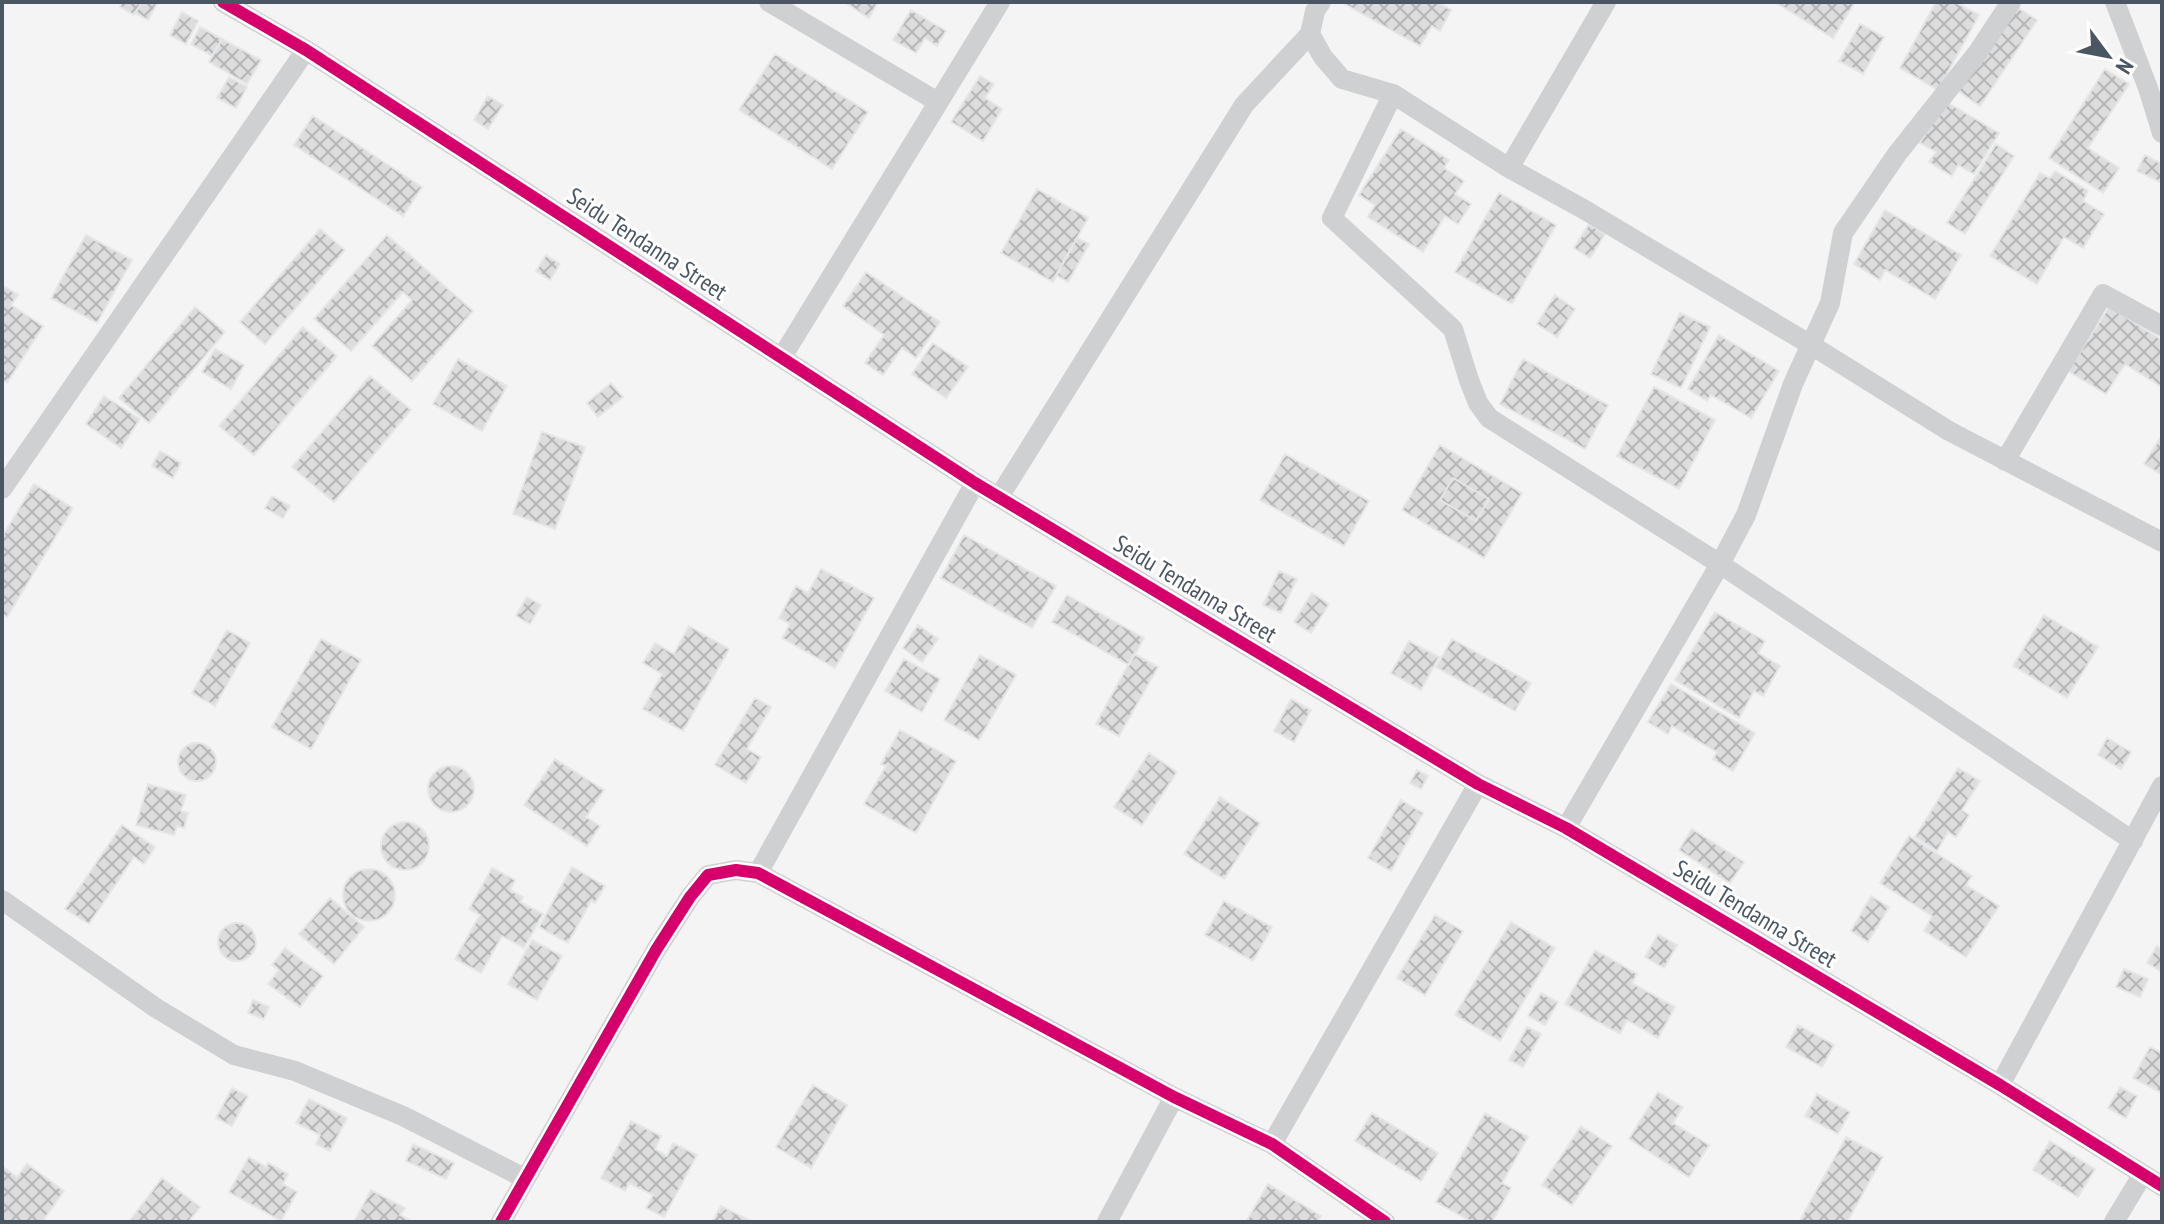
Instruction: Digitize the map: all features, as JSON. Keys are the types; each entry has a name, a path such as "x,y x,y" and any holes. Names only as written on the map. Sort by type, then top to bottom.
{"street":[{"name":"Seidu Tendanna Street","path":"223,2 306,50 975,483 1478,784 1566,828 2000,1085 2162,1186"},
{"path":"769,2 938,102"},
{"path":"782,357 1000,2"},
{"path":"999,497 1244,105 1310,34 1315,11 1321,2"},
{"path":"1509,168 1606,2"},
{"path":"1566,828 1746,515 1793,384 1830,303 1843,233 1897,154 1978,52 2011,2"},
{"path":"2115,2 2162,133"},
{"path":"1310,34 1323,57 1342,79 1393,94 1509,168 1811,345 1949,431 2162,542"},
{"path":"2,489 306,50"},
{"path":"1393,94 1332,218 1453,329 1478,403 1489,418 1720,564 2133,841"},
{"path":"2005,461 2103,294 2162,326"},
{"path":"758,873 975,483"},
{"path":"1272,1144 1478,784"},
{"path":"2000,1085 2159,798"},
{"path":"501,1222 656,950 690,897 708,875 736,870 758,873 1174,1097 1272,1144 1385,1222"},
{"path":"2,900 156,1008 234,1055 295,1071 403,1116 524,1178"},
{"path":"1107,1222 1174,1097"},
{"path":"2114,1222 2143,1174"}],"building":[{"path":"122,2 142,2 134,15 120,7"},
{"path":"142,2 158,2 148,20 135,13"},
{"path":"844,2 878,2 869,18"},
{"path":"1341,2 1437,2 1451,10 1440,31 1432,26 1420,46"},
{"path":"1775,2 1855,2 1833,38"},
{"path":"1936,2 1955,2 1979,15 1938,90 1900,68"},
{"path":"2015,6 2037,20 1980,106 1958,91"},
{"path":"911,10 946,31 937,46 925,38 916,53 893,40"},
{"path":"182,12 198,21 186,44 170,35"},
{"path":"1860,24 1884,37 1863,74 1839,61"},
{"path":"200,27 222,39 212,56 191,44"},
{"path":"222,39 261,60 247,84 209,62"},
{"path":"775,54 868,112 832,169 739,110"},
{"path":"2105,69 2129,84 2088,148 2119,168 2103,193 2049,158"},
{"path":"980,76 994,84 985,98 1002,109 983,141 951,122"},
{"path":"229,77 247,87 236,108 217,98"},
{"path":"488,96 503,105 488,129 474,120"},
{"path":"1945,101 1999,133 1974,174 1958,165 1952,176 1929,162 1936,152 1920,143"},
{"path":"313,116 422,187 403,216 294,145"},
{"path":"1401,129 1449,160 1444,168 1464,181 1455,194 1471,204 1458,224 1445,216 1423,252 1368,217 1375,205 1359,195"},
{"path":"1996,144 2014,156 1965,234 1947,223"},
{"path":"2145,155 2162,164 2162,183 2137,171"},
{"path":"2055,171 2088,191 2083,201 2104,214 2083,248 2064,237 2037,284 1990,256 2040,173 2050,178"},
{"path":"1037,189 1088,218 1053,282 1001,253"},
{"path":"1499,193 1556,225 1512,304 1455,272"},
{"path":"1885,210 1961,255 1935,299 1885,270 1880,280 1854,264"},
{"path":"1589,224 1605,234 1590,258 1574,248"},
{"path":"320,229 345,250 265,344 240,322"},
{"path":"86,235 132,260 97,323 51,298"},
{"path":"387,235 473,311 412,381 372,346 412,300 403,292 351,351 314,319"},
{"path":"1077,238 1089,244 1068,282 1056,275"},
{"path":"546,255 560,264 550,280 536,271"},
{"path":"866,272 940,322 916,358 902,348 883,375 865,363 884,335 843,306"},
{"path":"2,285 18,295 11,305 43,326 7,383 2,380"},
{"path":"1555,295 1575,309 1557,337 1537,324"},
{"path":"195,307 225,332 149,423 119,398"},
{"path":"2109,307 2162,340 2162,387 2125,364 2106,394 2068,371"},
{"path":"1680,313 1710,327 1681,388 1651,374"},
{"path":"303,327 337,356 254,455 219,426"},
{"path":"1719,335 1779,371 1751,418 1711,395 1707,401 1688,389"},
{"path":"933,343 968,367 946,398 912,374"},
{"path":"215,349 244,365 231,389 202,372"},
{"path":"458,359 507,386 482,431 433,404"},
{"path":"1523,359 1608,405 1585,449 1500,404"},
{"path":"370,376 411,410 334,502 292,467"},
{"path":"611,383 623,397 598,417 587,403"},
{"path":"1654,387 1715,420 1679,489 1617,456"},
{"path":"104,396 140,419 121,448 86,424"},
{"path":"542,432 585,447 555,529 513,514"},
{"path":"2162,435 2162,475 2144,464"},
{"path":"1440,445 1522,493 1484,558 1402,510","holes":["1453,478 1489,499 1476,521 1440,500"]},
{"path":"160,451 181,463 173,478 152,466"},
{"path":"1285,454 1369,501 1344,546 1260,500"},
{"path":"1453,478 1489,499 1476,521 1440,500"},
{"path":"34,484 73,508 7,617 2,614 2,537"},
{"path":"272,496 290,506 283,518 265,508"},
{"path":"964,535 1056,586 1032,628 941,578"},
{"path":"821,569 874,598 835,668 782,638 790,624 779,618 796,586 808,593"},
{"path":"1279,571 1297,579 1281,613 1263,605"},
{"path":"1312,593 1329,604 1311,633 1294,622"},
{"path":"1067,595 1144,638 1129,665 1052,622"},
{"path":"527,597 541,605 530,624 516,616"},
{"path":"1715,612 1765,641 1758,653 1780,666 1763,696 1754,691 1739,718 1675,680"},
{"path":"2044,615 2098,647 2067,698 2013,666"},
{"path":"918,625 938,639 922,662 903,648"},
{"path":"689,626 729,649 683,731 643,709 662,674 643,663 655,643 674,654"},
{"path":"227,630 250,643 215,706 192,693"},
{"path":"321,639 361,660 311,749 272,727"},
{"path":"1452,639 1531,683 1515,711 1436,667"},
{"path":"1409,641 1439,657 1421,690 1391,673"},
{"path":"1134,654 1158,667 1119,736 1096,724"},
{"path":"980,655 1016,675 979,740 944,720"},
{"path":"904,659 940,679 922,712 885,691"},
{"path":"1671,684 1755,733 1733,771 1713,759 1717,752 1672,726 1668,734 1648,722"},
{"path":"755,698 771,707 747,749 761,757 746,783 715,765"},
{"path":"1291,699 1311,710 1294,742 1274,731"},
{"path":"900,730 956,761 916,833 864,804 886,766 881,764"},
{"path":"2107,738 2131,752 2121,769 2098,755"},
{"path":"197,743 210,749 216,762 210,775 197,781 184,775 178,762 184,749"},
{"path":"1149,753 1177,772 1142,825 1114,807"},
{"path":"555,759 604,790 586,817 600,826 587,846 524,805"},
{"path":"451,766 467,773 474,789 467,805 451,812 435,805 428,789 435,773"},
{"path":"1958,768 1980,781 1962,810 1969,815 1956,837 1948,832 1937,851 1915,837"},
{"path":"1417,770 1428,776 1421,789 1410,783"},
{"path":"148,784 186,795 181,811 188,813 184,828 177,826 174,835 136,825"},
{"path":"1220,797 1260,823 1224,879 1184,854"},
{"path":"1401,800 1423,813 1391,871 1368,858"},
{"path":"405,822 422,829 429,846 422,863 405,870 388,863 381,846 388,829"},
{"path":"122,825 155,847 144,864 134,857 89,924 65,909"},
{"path":"1692,829 1744,862 1730,883 1679,850"},
{"path":"1909,836 1972,876 1966,885 1999,906 1966,957 1924,931 1932,916 1880,883"},
{"path":"572,867 605,886 595,903 591,901 568,943 539,927"},
{"path":"492,868 515,880 510,890 523,897 520,902 543,914 524,948 502,936 481,973 455,959 480,915 469,909"},
{"path":"369,869 387,877 395,895 387,913 369,921 351,913 343,895 351,877"},
{"path":"1871,896 1889,907 1868,942 1851,931"},
{"path":"330,898 364,927 334,964 299,934"},
{"path":"1224,901 1272,927 1253,961 1205,935"},
{"path":"1435,915 1463,931 1425,995 1397,978"},
{"path":"1511,922 1555,948 1500,1041 1455,1015"},
{"path":"237,923 250,929 256,942 250,955 237,961 224,955 218,942 224,929"},
{"path":"1658,934 1677,945 1664,968 1645,957"},
{"path":"532,940 562,956 537,1000 508,984"},
{"path":"2157,946 2162,949 2162,972 2147,963"},
{"path":"285,948 323,976 300,1007 268,984 279,970 272,965"},
{"path":"1595,950 1637,974 1632,983 1675,1007 1658,1038 1627,1020 1620,1034 1565,1004"},
{"path":"2124,969 2148,979 2140,997 2116,987"},
{"path":"1541,993 1558,1002 1545,1025 1528,1016"},
{"path":"253,1000 269,1007 264,1019 248,1013"},
{"path":"1798,1025 1834,1045 1822,1067 1786,1047"},
{"path":"1527,1027 1541,1034 1523,1067 1509,1060"},
{"path":"2150,1047 2162,1053 2162,1093 2133,1078"},
{"path":"813,1085 847,1105 811,1168 776,1147"},
{"path":"2120,1087 2137,1096 2126,1118 2108,1108"},
{"path":"232,1088 248,1096 232,1126 216,1118"},
{"path":"1658,1092 1683,1107 1673,1123 1709,1145 1689,1177 1629,1139"},
{"path":"1817,1094 1850,1112 1838,1134 1805,1116"},
{"path":"309,1099 347,1118 330,1151 316,1144 320,1135 296,1123"},
{"path":"1372,1113 1438,1153 1421,1181 1355,1141"},
{"path":"1485,1113 1528,1137 1502,1183 1511,1188 1492,1222 1472,1222 1436,1202"},
{"path":"631,1121 661,1136 655,1149 667,1156 673,1143 697,1155 664,1217 646,1208 653,1195 629,1183 625,1191 601,1178"},
{"path":"1581,1126 1612,1146 1572,1205 1542,1185"},
{"path":"1846,1137 1883,1157 1847,1222 1800,1220"},
{"path":"2050,1141 2095,1169 2078,1197 2033,1170"},
{"path":"413,1144 454,1163 446,1179 406,1161"},
{"path":"249,1157 288,1174 283,1184 297,1192 281,1221 229,1192"},
{"path":"27,1164 64,1191 42,1222 2,1222 2,1166 17,1177"},
{"path":"162,1178 200,1207 188,1222 129,1222"},
{"path":"1268,1184 1321,1216 1317,1222 1246,1222"},
{"path":"371,1190 405,1208 400,1215 413,1222 354,1222"},
{"path":"721,1206 751,1221 751,1222 712,1222"}],"cycle path":[{"path":"223,2 306,50 975,483 1478,784 1566,828 2000,1085 2162,1186"},
{"path":"501,1222 656,950 690,897 708,875 736,870 758,873 1174,1097 1272,1144 1385,1222"}]}
